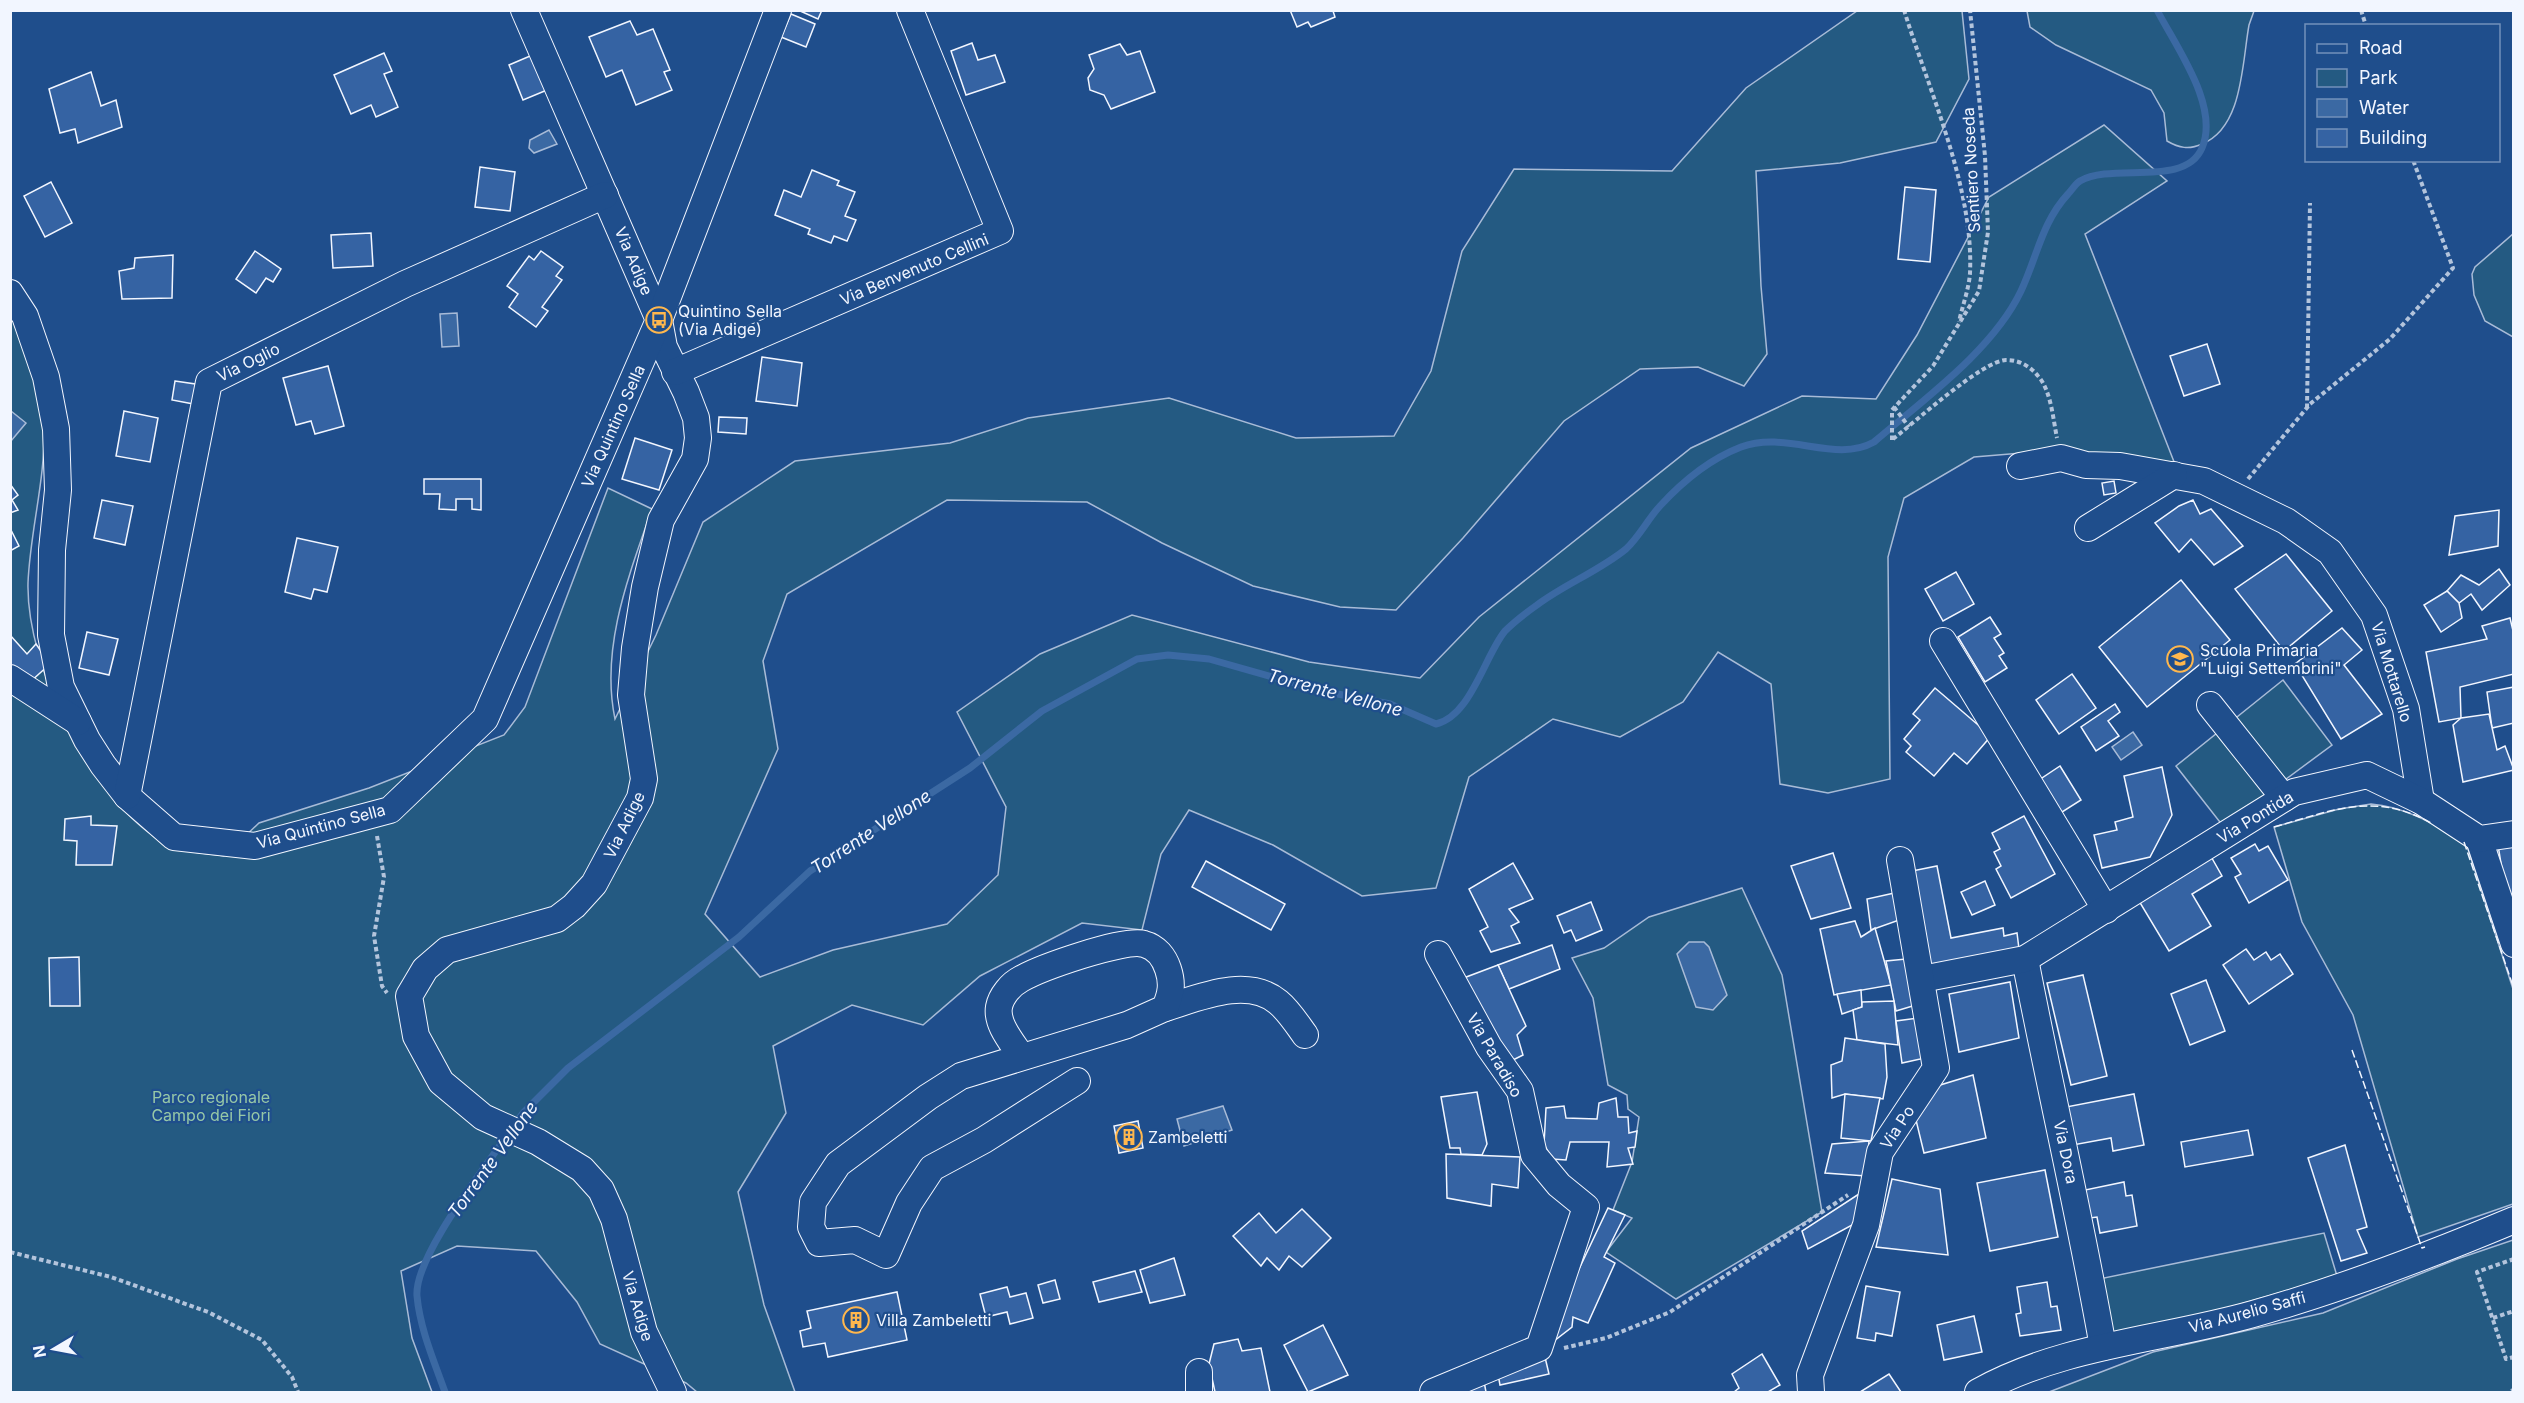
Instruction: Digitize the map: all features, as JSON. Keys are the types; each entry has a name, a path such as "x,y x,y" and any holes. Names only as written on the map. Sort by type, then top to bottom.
{"street":[{"name":"Via Adige","path":"524,10 659,321 664,347 696,418 698,438 695,459 661,520 645,587 634,648 631,695 644,779 640,798 594,884 574,906 557,919 447,950 424,969 409,996 416,1036 441,1082 483,1117 538,1142 582,1169 601,1190 614,1219 644,1332 673,1392"},
{"path":"659,321 778,10"},
{"name":"Via Benvenuto Cellini","path":"675,372 1000,231 910,10"},
{"name":"Via Oglio","path":"127,796 209,382 405,284 605,195"},
{"name":"Via Quintino Sella","path":"10,293 25,316 46,377 56,429 58,490 52,550 51,635 62,687 92,748 127,796 174,837 255,846 390,810 485,719 659,321"},
{"name":"Via Mottarello","path":"2020,466 2061,458 2086,465 2120,466 2204,481 2286,521 2330,552 2374,615 2406,709 2421,801"},
{"path":"2088,528 2174,475"},
{"path":"1943,641 2106,910"},
{"path":"10,678 78,722"},
{"path":"2210,705 2284,798"},
{"name":"Via Pontida","path":"1922,979 2025,959 2294,792 2367,775 2421,801 2479,838"},
{"path":"2514,834 2479,838 2514,944"},
{"name":"Via Po","path":"1811,1392 1810,1375 1866,1225 1880,1152 1936,1068 1900,860"},
{"path":"1021,1056 1000,1023 999,1007 1007,990 1019,979 1079,957 1124,945 1142,943 1155,949 1166,962 1171,978 1171,994 1165,1008"},
{"name":"Via Paradiso","path":"1438,954 1489,1047 1520,1091 1534,1155 1559,1185 1586,1207 1539,1348"},
{"name":"Via Dora","path":"2025,959 2046,1069 2083,1231 2103,1347"},
{"path":"1077,1081 984,1140 932,1168 909,1203 886,1255 855,1240 819,1243 811,1227 813,1202 838,1164 961,1076 1127,1025 1165,1008 1227,991 1258,991 1278,1002 1305,1035"},
{"name":"Via Aurelio Saffi","path":"1978,1392 2029,1369 2103,1347 2252,1314 2419,1260 2514,1220"},
{"path":"1433,1392 1539,1348"}],"path":[{"path":"1904,10 1955,168 1969,224 1970,275 1958,326"},
{"name":"Sentiero Noseda","path":"1894,407 1933,366 1979,291 1988,231 1985,156 1970,10"},
{"path":"2235,496 2307,408 2390,339 2453,268 2414,162"},
{"path":"2307,408 2310,203"},
{"path":"1894,407 1892,440 1985,367 2005,360 2024,363 2040,377 2050,403 2061,458"},
{"path":"1894,407 1909,427"},
{"path":"374,814 384,877 374,936 382,986 393,1002"},
{"path":"1539,1348 1559,1349 1606,1338 1670,1312 1875,1177"},
{"path":"10,1252 111,1277 208,1312 262,1340 292,1377 298,1392"},
{"path":"2514,1259 2477,1272 2506,1359 2514,1357"},
{"path":"2493,1318 2514,1311"}],"green space":[{"name":"Parco regionale Campo dei Fiori","path":"1857,11 1962,11 1969,79 1936,142 1840,163 1756,171 1761,286 1767,354 1744,386 1698,367 1640,369 1564,421 1463,538 1396,610 1340,607 1253,586 1162,543 1087,502 947,500 787,594 763,661 778,749 705,914 760,977 833,950 947,924 998,875 1006,807 957,712 1040,654 1132,615 1309,662 1420,678 1479,617 1691,448 1802,396 1876,399 1917,335 1989,197 2104,125 2167,181 2085,234 2178,472 2072,449 1974,457 1904,498 1888,557 1890,779 1828,793 1780,784 1771,684 1718,652 1683,702 1620,737 1553,719 1469,777 1436,888 1362,896 1273,845 1189,810 1161,854 1142,930 1082,923 980,976 923,1025 852,1005 773,1046 786,1113 738,1192 764,1305 795,1392 697,1392 686,1383 600,1344 577,1302 536,1251 457,1246 401,1271 412,1338 432,1392 11,1392 10,307 37,374 44,404 43,465 28,583 30,616 38,653 51,691 68,729 89,765 113,798 139,824 172,847 224,856 259,823 369,788 504,735 525,707 608,488 652,509 626,586 614,639 611,692 615,719 656,635 703,522 795,461 950,443 1028,418 1169,398 1296,438 1394,436 1431,371 1462,251 1514,169 1672,171 1746,88"},
{"path":"2027,11 2254,11 2249,25 2238,93 2226,124 2216,136 2197,146 2184,147 2167,141 2164,113 2151,90 2056,45 2030,27"},
{"path":"2513,234 2513,337 2485,321 2474,295 2472,274 2475,267"},
{"path":"2283,680 2332,745 2223,826 2176,766"},
{"path":"2371,804 2409,813 2466,843 2513,989 2513,1204 2418,1237 2353,1015 2302,922 2274,827 2339,809"},
{"path":"1742,888 1782,975 1822,1212 1676,1299 1606,1252 1632,1218 1613,1210 1632,1162 1639,1117 1628,1109 1627,1095 1608,1085 1593,998 1572,958 1604,948 1649,917"},
{"path":"2324,1233 2337,1276 2203,1315 2108,1339 2099,1279"},
{"path":"2513,1240 2513,1392 2049,1392 2153,1352 2323,1313 2457,1259"}],"water":[{"path":"549,130 557,144 534,153 529,148 530,140"},
{"path":"457,313 459,346 442,347 440,314"},
{"path":"11,411 26,423 11,441"},
{"path":"2133,732 2142,745 2121,760 2112,747"},
{"path":"1689,942 1704,942 1709,947 1727,995 1713,1010 1696,1007 1677,954"},
{"path":"1223,1106 1232,1130 1184,1146 1177,1119"}],"building":[{"path":"798,10 822,10 818,19"},
{"path":"1290,10 1335,10 1333,11 1335,17 1311,27 1308,22 1297,27"},
{"path":"791,14 815,24 806,47 781,37"},
{"path":"630,21 637,35 653,29 670,70 664,72 672,90 636,105 622,70 606,77 589,37"},
{"path":"972,43 978,60 995,55 1005,82 966,95 951,51"},
{"path":"1120,44 1127,55 1140,51 1155,92 1111,109 1104,95 1090,90 1088,78 1094,69 1089,55"},
{"path":"384,53 392,71 384,74 398,107 376,117 371,105 351,114 334,75"},
{"path":"537,53 547,90 523,100 509,65"},
{"path":"91,72 101,106 116,100 122,127 78,143 75,129 60,133 49,89"},
{"path":"480,167 515,172 510,211 475,207"},
{"path":"812,170 839,181 837,185 855,192 845,216 856,220 847,241 834,236 831,243 808,234 810,229 775,215 784,190 801,197"},
{"path":"51,182 72,223 45,237 24,196"},
{"path":"1905,187 1936,190 1930,262 1898,259"},
{"path":"371,233 373,266 333,268 331,235"},
{"path":"255,251 281,269 273,282 266,278 256,293 236,279"},
{"path":"541,251 563,267 556,276 562,280 542,307 548,311 536,327 509,307 518,294 507,286 529,256 534,260"},
{"path":"173,255 172,298 122,299 119,271 134,268 135,258"},
{"path":"2207,344 2220,384 2184,396 2170,356"},
{"path":"762,357 802,363 797,406 756,401"},
{"path":"328,366 344,426 315,434 311,421 296,425 283,378"},
{"path":"175,381 202,385 199,405 172,400"},
{"path":"124,411 158,418 150,462 116,456"},
{"path":"719,417 747,418 746,434 718,432"},
{"path":"635,438 672,450 659,490 622,479"},
{"path":"424,479 481,479 481,510 472,509 472,499 456,499 456,510 439,509 440,494 424,494"},
{"path":"2114,481 2116,493 2104,495 2102,483"},
{"path":"10,484 18,495 12,500 18,510 10,513"},
{"path":"102,500 133,506 125,545 94,538"},
{"path":"2193,500 2200,514 2211,509 2243,546 2214,565 2191,539 2179,552 2155,523 2179,506"},
{"path":"2499,510 2498,546 2449,555 2455,516"},
{"path":"10,528 19,546 10,551"},
{"path":"297,538 338,547 327,592 314,589 311,599 285,592"},
{"path":"2286,554 2332,611 2284,651 2235,589"},
{"path":"2499,569 2510,585 2482,610 2471,594 2459,603 2447,591 2461,575 2479,585"},
{"path":"1956,572 1974,604 1943,621 1925,589"},
{"name":"Scuola Primaria \"Luigi Settembrini\"","path":"2181,580 2230,640 2147,707 2099,647"},
{"path":"2447,591 2459,603 2462,618 2441,632 2424,605"},
{"path":"1990,617 2001,634 1994,638 2004,653 1999,656 2007,668 1985,682 1958,637"},
{"path":"2510,618 2514,635 2514,674 2460,687 2461,718 2439,722 2426,652 2487,639 2482,626"},
{"path":"2342,628 2362,650 2344,665 2382,714 2341,739 2295,664"},
{"path":"87,632 118,639 109,675 79,668"},
{"path":"10,635 27,654 36,644 50,664 30,682 10,669"},
{"path":"2072,674 2096,708 2059,734 2036,700"},
{"path":"2514,687 2514,723 2492,728 2487,692"},
{"path":"1935,688 1991,736 1967,764 1954,753 1934,776 1906,752 1911,746 1904,739 1920,720 1913,714"},
{"path":"2115,704 2120,712 2108,721 2119,736 2096,751 2081,727"},
{"path":"2489,714 2497,750 2505,746 2514,770 2463,782 2453,725 2461,718"},
{"path":"2060,766 2081,800 2059,814 2039,780"},
{"path":"2162,767 2172,815 2150,857 2102,868 2094,835 2117,830 2115,822 2133,817 2124,776"},
{"path":"91,816 91,825 117,826 112,865 76,865 77,841 64,840 65,819"},
{"path":"2024,816 2055,874 2011,898 1996,869 2001,866 1994,852 2000,849 1992,833"},
{"path":"2514,842 2514,908 2508,906 2498,845"},
{"path":"2255,844 2259,851 2268,846 2288,880 2249,903 2235,877 2241,874 2231,858"},
{"path":"1833,853 1851,908 1811,919 1791,866"},
{"path":"2209,853 2222,876 2192,894 2211,926 2169,951 2136,896"},
{"path":"1206,861 1285,904 1271,930 1192,887"},
{"path":"1513,863 1533,899 1509,909 1519,922 1511,926 1520,943 1491,952 1480,931 1488,927 1469,889"},
{"path":"1937,866 1951,938 2003,928 2004,936 2017,933 2019,949 1925,971 1907,872"},
{"path":"1985,881 1995,905 1972,915 1961,892"},
{"path":"1899,892 1902,919 1871,930 1867,899"},
{"path":"1591,902 1602,930 1576,941 1571,930 1564,933 1557,916"},
{"path":"1855,921 1861,937 1875,928 1891,985 1834,995 1820,929"},
{"path":"1552,945 1560,969 1509,989 1498,965"},
{"path":"2246,949 2254,960 2266,952 2271,960 2280,954 2293,974 2249,1004 2223,965"},
{"path":"79,957 80,1006 50,1006 49,958"},
{"path":"1906,959 1916,1005 1896,1011 1886,961"},
{"path":"1498,965 1526,1026 1517,1035 1523,1055 1511,1061 1461,979"},
{"path":"2083,975 2107,1076 2071,1085 2047,983"},
{"path":"2206,980 2225,1031 2190,1045 2171,994"},
{"path":"2010,982 2019,1038 1959,1052 1949,994"},
{"path":"1861,990 1862,1007 1842,1014 1837,994"},
{"path":"1894,1001 1898,1045 1857,1040 1853,1010 1862,1007 1862,1002"},
{"path":"1918,1018 1925,1058 1902,1063 1896,1021"},
{"path":"1845,1038 1885,1044 1887,1077 1883,1099 1845,1094 1832,1098 1831,1065 1842,1061"},
{"path":"1973,1075 1986,1138 1924,1153 1915,1116 1937,1086"},
{"path":"1477,1092 1487,1144 1482,1155 1461,1154 1460,1148 1450,1148 1441,1097"},
{"path":"1845,1094 1880,1098 1871,1141 1841,1138"},
{"path":"2134,1094 2144,1145 2113,1151 2111,1138 2073,1145 2066,1107"},
{"path":"1616,1098 1618,1117 1628,1117 1629,1133 1637,1131 1635,1147 1628,1148 1633,1164 1607,1167 1609,1142 1570,1142 1566,1160 1552,1159 1544,1144 1546,1108 1564,1106 1566,1118 1597,1119 1599,1103"},
{"name":"Zambeletti","path":"1138,1121 1143,1148 1119,1153 1114,1126"},
{"path":"2248,1130 2253,1155 2185,1167 2181,1142"},
{"path":"1869,1141 1866,1176 1825,1173 1832,1144"},
{"path":"2345,1145 2367,1227 2357,1230 2367,1253 2341,1261 2308,1158"},
{"path":"1446,1154 1520,1157 1518,1188 1492,1184 1491,1206 1447,1198"},
{"path":"2045,1170 2058,1237 1990,1251 1977,1183"},
{"path":"1892,1179 1940,1189 1948,1255 1876,1247"},
{"path":"2124,1182 2126,1196 2132,1195 2137,1226 2100,1233 2097,1217 2090,1218 2085,1190"},
{"path":"1862,1192 1854,1224 1808,1249 1802,1231"},
{"path":"1608,1208 1625,1215 1604,1257 1615,1263 1588,1323 1573,1317 1572,1327 1554,1341 1560,1309"},
{"path":"1302,1209 1331,1238 1302,1267 1289,1256 1279,1270 1267,1258 1261,1266 1233,1236 1259,1213 1276,1233"},
{"path":"1174,1258 1185,1295 1150,1303 1140,1270"},
{"path":"1135,1271 1142,1292 1099,1302 1093,1282"},
{"path":"1055,1280 1060,1299 1043,1303 1038,1285"},
{"path":"2047,1282 2051,1307 2057,1306 2061,1330 2020,1336 2016,1314 2021,1313 2017,1287"},
{"path":"1866,1286 1900,1292 1892,1336 1876,1333 1875,1341 1857,1338"},
{"path":"1007,1287 1010,1297 1026,1293 1033,1318 1010,1324 1007,1312 986,1317 980,1294"},
{"name":"Villa Zambeletti","path":"897,1292 907,1340 828,1357 825,1343 803,1347 800,1331 811,1328 807,1311"},
{"path":"1974,1316 1982,1352 1944,1360 1937,1325"},
{"path":"1323,1325 1348,1375 1308,1392 1284,1345"},
{"path":"1238,1339 1242,1351 1261,1348 1270,1392 1215,1392 1209,1364 1214,1344"},
{"path":"1544,1353 1549,1374 1500,1385 1497,1369"},
{"path":"1762,1354 1780,1385 1768,1392 1734,1392 1739,1388 1732,1374"},
{"path":"1889,1374 1901,1392 1860,1392"},
{"path":"1483,1376 1486,1392 1442,1392"}],"waterway":[{"name":"Torrente Vellone","path":"514,1125 568,1068 739,937 810,871 970,768 1042,711 1137,659 1168,655 1209,659 1322,691 1390,704 1436,724 1448,719 1468,697 1505,631 1548,597 1626,549 1669,497 1708,465 1741,447 1758,443 1776,442 1843,450 1859,448 1874,442 1955,373 1993,334 2009,313 2021,291 2052,216 2077,183 2094,176 2111,173 2165,171 2180,167 2193,160 2202,148 2206,132 2201,96 2157,10"},
{"name":"Torrente Vellone","path":"445,1392 421,1321 417,1296 419,1279 438,1237 508,1134"}],"fence":[{"path":"2274,827 2335,810 2373,806 2392,808 2433,824"},
{"path":"2464,842 2514,989"},
{"path":"2352,1050 2422,1248 2425,1247"}],"place":[{"name":"Quintino Sella (Via Adige)","path":"659,320"},
{"name":"Scuola Primaria \"Luigi Settembrini\"","path":"2180,659"},
{"name":"Zambeletti","path":"1129,1137"},
{"name":"Villa Zambeletti","path":"856,1320"}]}
